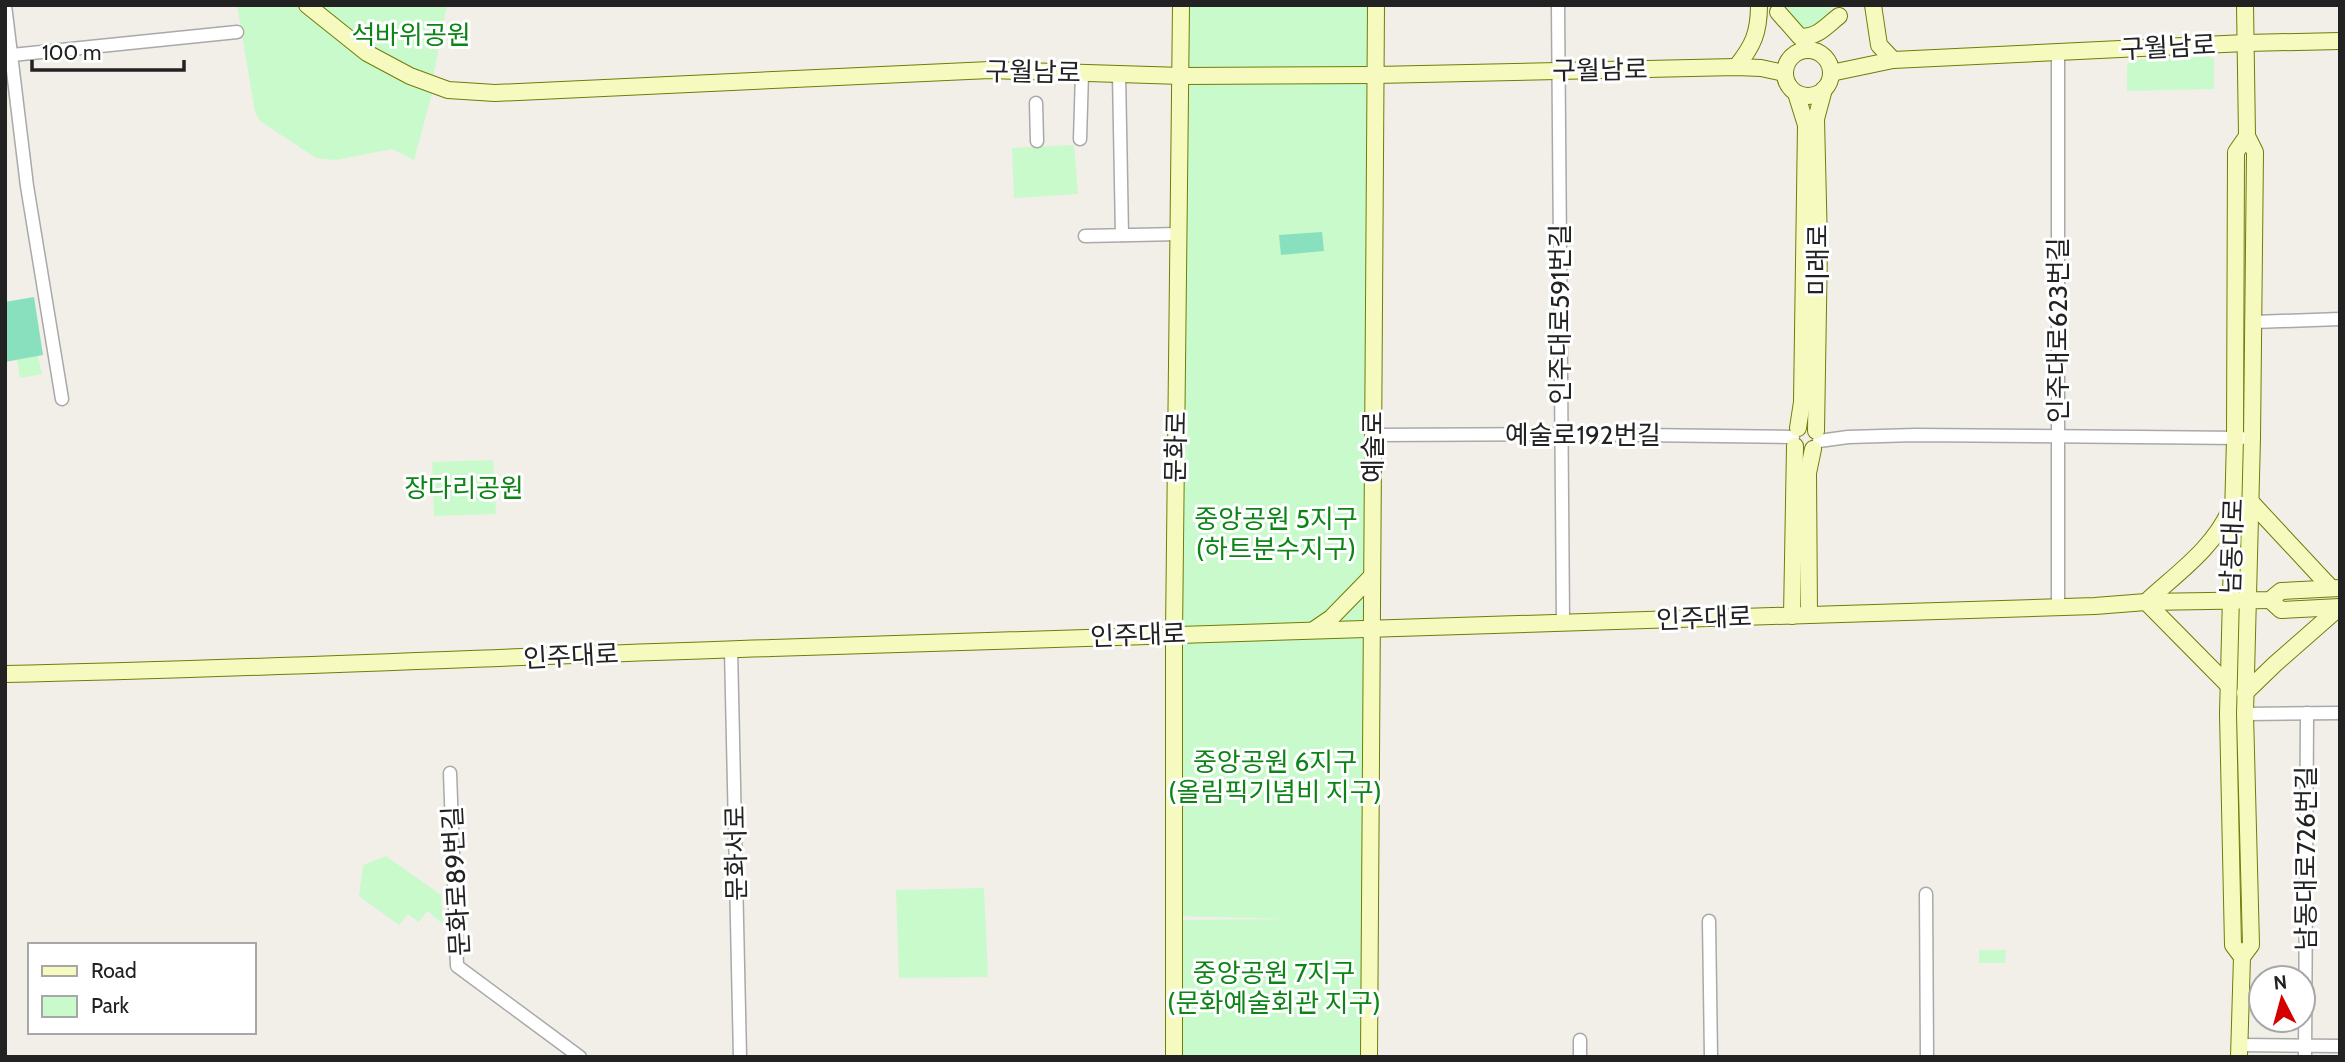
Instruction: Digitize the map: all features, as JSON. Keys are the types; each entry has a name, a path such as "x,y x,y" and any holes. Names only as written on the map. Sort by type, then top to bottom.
{"main road":[{"name":"구월남로","path":"307,5 367,53 410,76 448,90 495,93 990,70 1182,76 1375,75 1736,67 1761,68 1784,73"},
{"name":"문화로","path":"1174,1057 1174,634 1181,5"},
{"name":"예술로","path":"1369,1057 1376,5"},
{"path":"1736,67 1749,51 1759,27 1759,5"},
{"path":"1873,5 1879,45 1893,60"},
{"name":"남동대로","path":"2239,1051 2242,957 2251,945 2245,693 2251,502 2255,152 2247,136 2245,5"},
{"path":"1777,8 1800,37 1809,38 1815,36 1842,11"},
{"path":"1777,8 1796,53"},
{"path":"1819,53 1842,11"},
{"name":"구월남로","path":"1831,73 1893,60 2340,41"},
{"path":"1808,50 1819,53 1828,62 1831,73 1824,89 1814,96 1796,93 1787,85 1784,73 1787,62 1796,53 1808,50"},
{"name":"미래로","path":"1809,615 1808,473 1816,440 1819,245 1816,120 1824,89"},
{"name":"미래로","path":"1792,615 1795,437 1802,402 1805,125 1796,93"},
{"name":"남동대로","path":"2242,957 2233,945 2228,685 2235,438 2236,152 2247,136"},
{"path":"1808,426 1816,440 1804,452 1795,437 1808,426"},
{"path":"2228,685 2146,602 2208,544 2224,523 2233,501"},
{"path":"2251,502 2336,588"},
{"path":"1314,629 1331,618 1372,576"},
{"name":"인주대로","path":"5,674 414,663 1314,629 2247,601 2270,600 2281,591 2336,588"},
{"name":"인주대로","path":"2270,600 2281,610 2340,607"},
{"path":"2245,693 2340,607"}],"street":[{"path":"5,5 27,186 62,399"},
{"name":"인주대로591번길","path":"1558,5 1563,622"},
{"path":"12,55 237,32"},
{"name":"인주대로623번길","path":"2058,52 2058,607"},
{"path":"1080,139 1082,73"},
{"path":"1119,74 1122,235"},
{"path":"1036,103 1037,141"},
{"path":"1085,236 1179,234"},
{"path":"2254,322 2340,318"},
{"name":"예술로192번길","path":"1373,435 1795,437"},
{"path":"1816,440 1915,435 2252,438"},
{"name":"문화서로","path":"731,649 740,1057"},
{"name":"남동대로726번길","path":"2305,1051 2307,713"},
{"path":"2245,714 2340,713"},
{"name":"문화로89번길","path":"450,773 457,966 580,1057"},
{"path":"1926,894 1927,1057"},
{"path":"1709,921 1711,1057"},
{"path":"1580,1040 1580,1057"},
{"path":"2239,1051 2305,1051 2340,1046"}],"green space":[{"path":"237,5 298,5 358,55 433,90 414,160 392,149 336,160 316,158 260,121 255,112"},
{"name":"석바위공원","path":"317,5 447,5 433,78 366,46"},
{"path":"1181,5 1376,5 1369,1057 1178,1057 1179,920 1286,919 1179,916 1186,81 1195,76 1182,58"},
{"path":"1786,5 1833,5 1818,29 1808,31 1798,29"},
{"path":"2209,56 2214,59 2214,89 2127,91 2127,65 2131,60"},
{"path":"1074,145 1078,194 1014,198 1012,148"},
{"path":"1322,232 1324,251 1281,255 1279,235"},
{"path":"34,297 43,355 5,362 5,302"},
{"path":"38,356 42,374 20,378 17,360"},
{"name":"장다리공원","path":"493,460 496,514 434,516 432,462"},
{"path":"386,856 441,895 443,924 427,911 419,922 408,914 399,925 359,896 363,865"},
{"path":"984,888 988,977 899,978 896,890"},
{"path":"1979,950 2006,950 2005,963 1979,963"}],"park label":[{"name":"중앙공원 5지구 (하트분수지구)","path":"1276,534"},
{"name":"중앙공원 6지구 (올림픽기념비 지구)","path":"1275,777"},
{"name":"중앙공원 7지구 (문화예술회관 지구)","path":"1274,988"}]}
